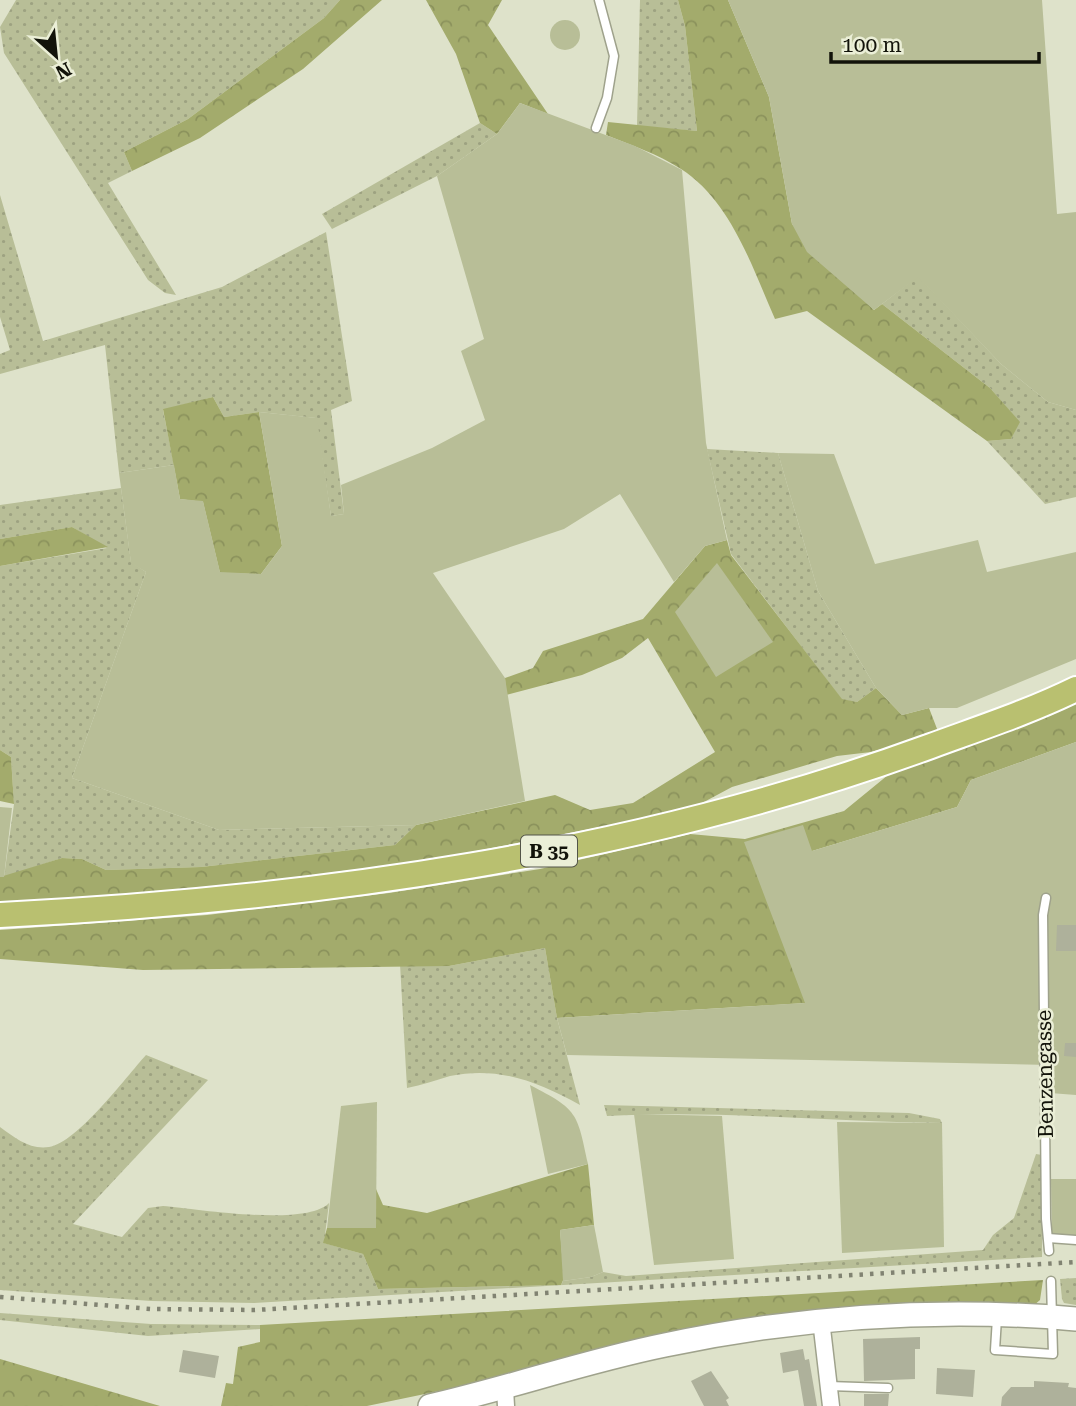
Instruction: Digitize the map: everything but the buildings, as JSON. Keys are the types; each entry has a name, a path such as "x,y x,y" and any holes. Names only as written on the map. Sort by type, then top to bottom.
{"main road":[{"name":"B 35","path":"0,915 101,910 332,887 591,843 700,820 876,766 1076,690"},
{"path":"430,1406 506,1397 664,1345 821,1320 997,1315 1076,1318"}],"street":[{"path":"821,1320 831,1406"}],"lane":[{"path":"596,128 607,98 614,57 598,0"},
{"name":"Benzengasse","path":"1046,898 1043,915 1049,1251"},
{"path":"1048,1238 1076,1240"},
{"path":"997,1315 995,1350 1053,1354 1051,1282"},
{"path":"829,1386 888,1388"}],"green space":[{"path":"16,0 340,0 324,18 188,119 124,152 132,171 108,183 176,295 165,293 148,280 4,53 0,27"},
{"path":"340,0 382,0 303,69 200,138 132,171 124,152 188,119 324,18"},
{"path":"426,0 502,0 488,25 548,114 520,103 497,134 480,123 456,54"},
{"path":"640,0 678,0 685,26 697,131 637,126"},
{"path":"678,0 728,0 769,97 792,224 874,310 882,304 990,388 1020,422 1011,439 987,441 807,311 775,319 738,236 714,199 681,169 606,135 608,122 697,131 685,26"},
{"path":"728,0 1042,0 1057,214 1076,212 1076,410 1048,402 1001,364 918,277 874,310 807,252 792,224 769,97"},
{"path":"565,20 576,24 580,35 576,46 565,50 554,46 550,35 554,24"},
{"path":"520,103 635,146 682,170 706,443 727,540 705,546 674,582 620,494 564,529 433,573 505,678 525,801 416,825 219,830 72,778 146,572 131,563 119,473 174,465 180,499 203,501 220,572 261,574 282,546 259,412 317,418 331,516 344,514 341,485 432,448 485,420 461,351 484,339 437,176 497,134"},
{"path":"480,123 497,134 437,176 332,229 322,214"},
{"path":"0,195 43,341 222,287 326,232 352,401 331,410 344,514 331,516 316,418 259,412 224,417 213,397 163,410 174,465 119,473 105,345 0,374 0,354 10,350 0,317"},
{"path":"918,276 1001,364 1048,402 1076,410 1076,497 1045,504 987,441 1011,439 1019,422 990,388 882,304"},
{"path":"213,397 224,417 259,412 282,546 261,574 220,573 203,502 180,499 163,409"},
{"path":"707,449 778,453 818,591 876,688 857,702 842,700 731,554"},
{"path":"778,453 834,454 875,564 978,540 987,572 1076,552 1076,659 957,708 929,708 902,715 876,688 818,591"},
{"path":"121,488 131,562 146,572 72,778 219,830 416,825 395,845 201,867 106,870 82,859 62,858 4,877 14,804 11,757 0,750 0,566 107,548 72,527 0,539 0,505"},
{"path":"72,527 108,547 0,566 0,539"},
{"path":"727,540 731,555 842,699 857,702 876,688 902,715 929,708 939,734 871,752 837,756 732,787 689,810 372,871 182,892 0,906 0,877 62,858 82,859 106,870 201,867 395,845 416,825 555,795 590,810 633,803 715,752 648,638 622,658 582,675 506,695 505,678 533,668 543,651 643,619 705,546"},
{"path":"717,563 773,642 716,677 675,612"},
{"path":"1076,702 1076,742 971,780 957,807 812,851 806,1003 557,1018 545,948 449,966 143,970 0,959 0,930 207,915 389,893 540,869 690,834 745,839 844,811 888,775"},
{"path":"1076,742 1076,1095 1050,1093 1050,1065 567,1055 557,1018 805,1003 744,842 803,825 812,851 957,807 971,780"},
{"path":"0,750 11,757 14,804 0,801"},
{"path":"0,807 12,808 4,877 0,877"},
{"path":"545,948 557,1018 580,1105 533,1083 485,1073 450,1076 407,1088 400,964 449,966"},
{"path":"146,1055 208,1080 73,1224 122,1237 148,1208 163,1206 276,1215 317,1210 329,1203 324,1243 363,1254 378,1289 561,1285 563,1281 591,1277 603,1272 626,1276 983,1250 993,1235 1014,1218 1036,1154 1042,1155 1042,1257 254,1303 151,1301 0,1290 0,1127 35,1147 49,1147 60,1143 87,1122"},
{"path":"530,1085 567,1107 573,1114 581,1133 588,1164 548,1174"},
{"path":"377,1102 376,1228 327,1228 341,1106"},
{"path":"604,1105 909,1113 940,1119 942,1123 691,1114 607,1116"},
{"path":"634,1114 722,1116 734,1259 654,1265"},
{"path":"837,1122 942,1123 944,1247 842,1253"},
{"path":"588,1164 594,1225 560,1230 564,1278 561,1285 378,1289 363,1254 323,1243 327,1228 376,1228 376,1189 383,1205 427,1213"},
{"path":"1051,1179 1076,1179 1076,1237 1052,1236"},
{"path":"594,1225 603,1272 591,1277 563,1281 560,1230"},
{"path":"1076,1278 1076,1305 1064,1303 1060,1279"},
{"path":"1043,1280 1040,1300 1033,1306 964,1304 502,1378 367,1406 221,1406 226,1383 233,1384 238,1347 260,1342 260,1325"},
{"path":"0,1313 151,1324 260,1325 260,1329 148,1336 0,1320"},
{"path":"0,1359 160,1406 0,1406"}],"railway":[{"path":"0,1297 151,1309 255,1310 1076,1262"}]}
